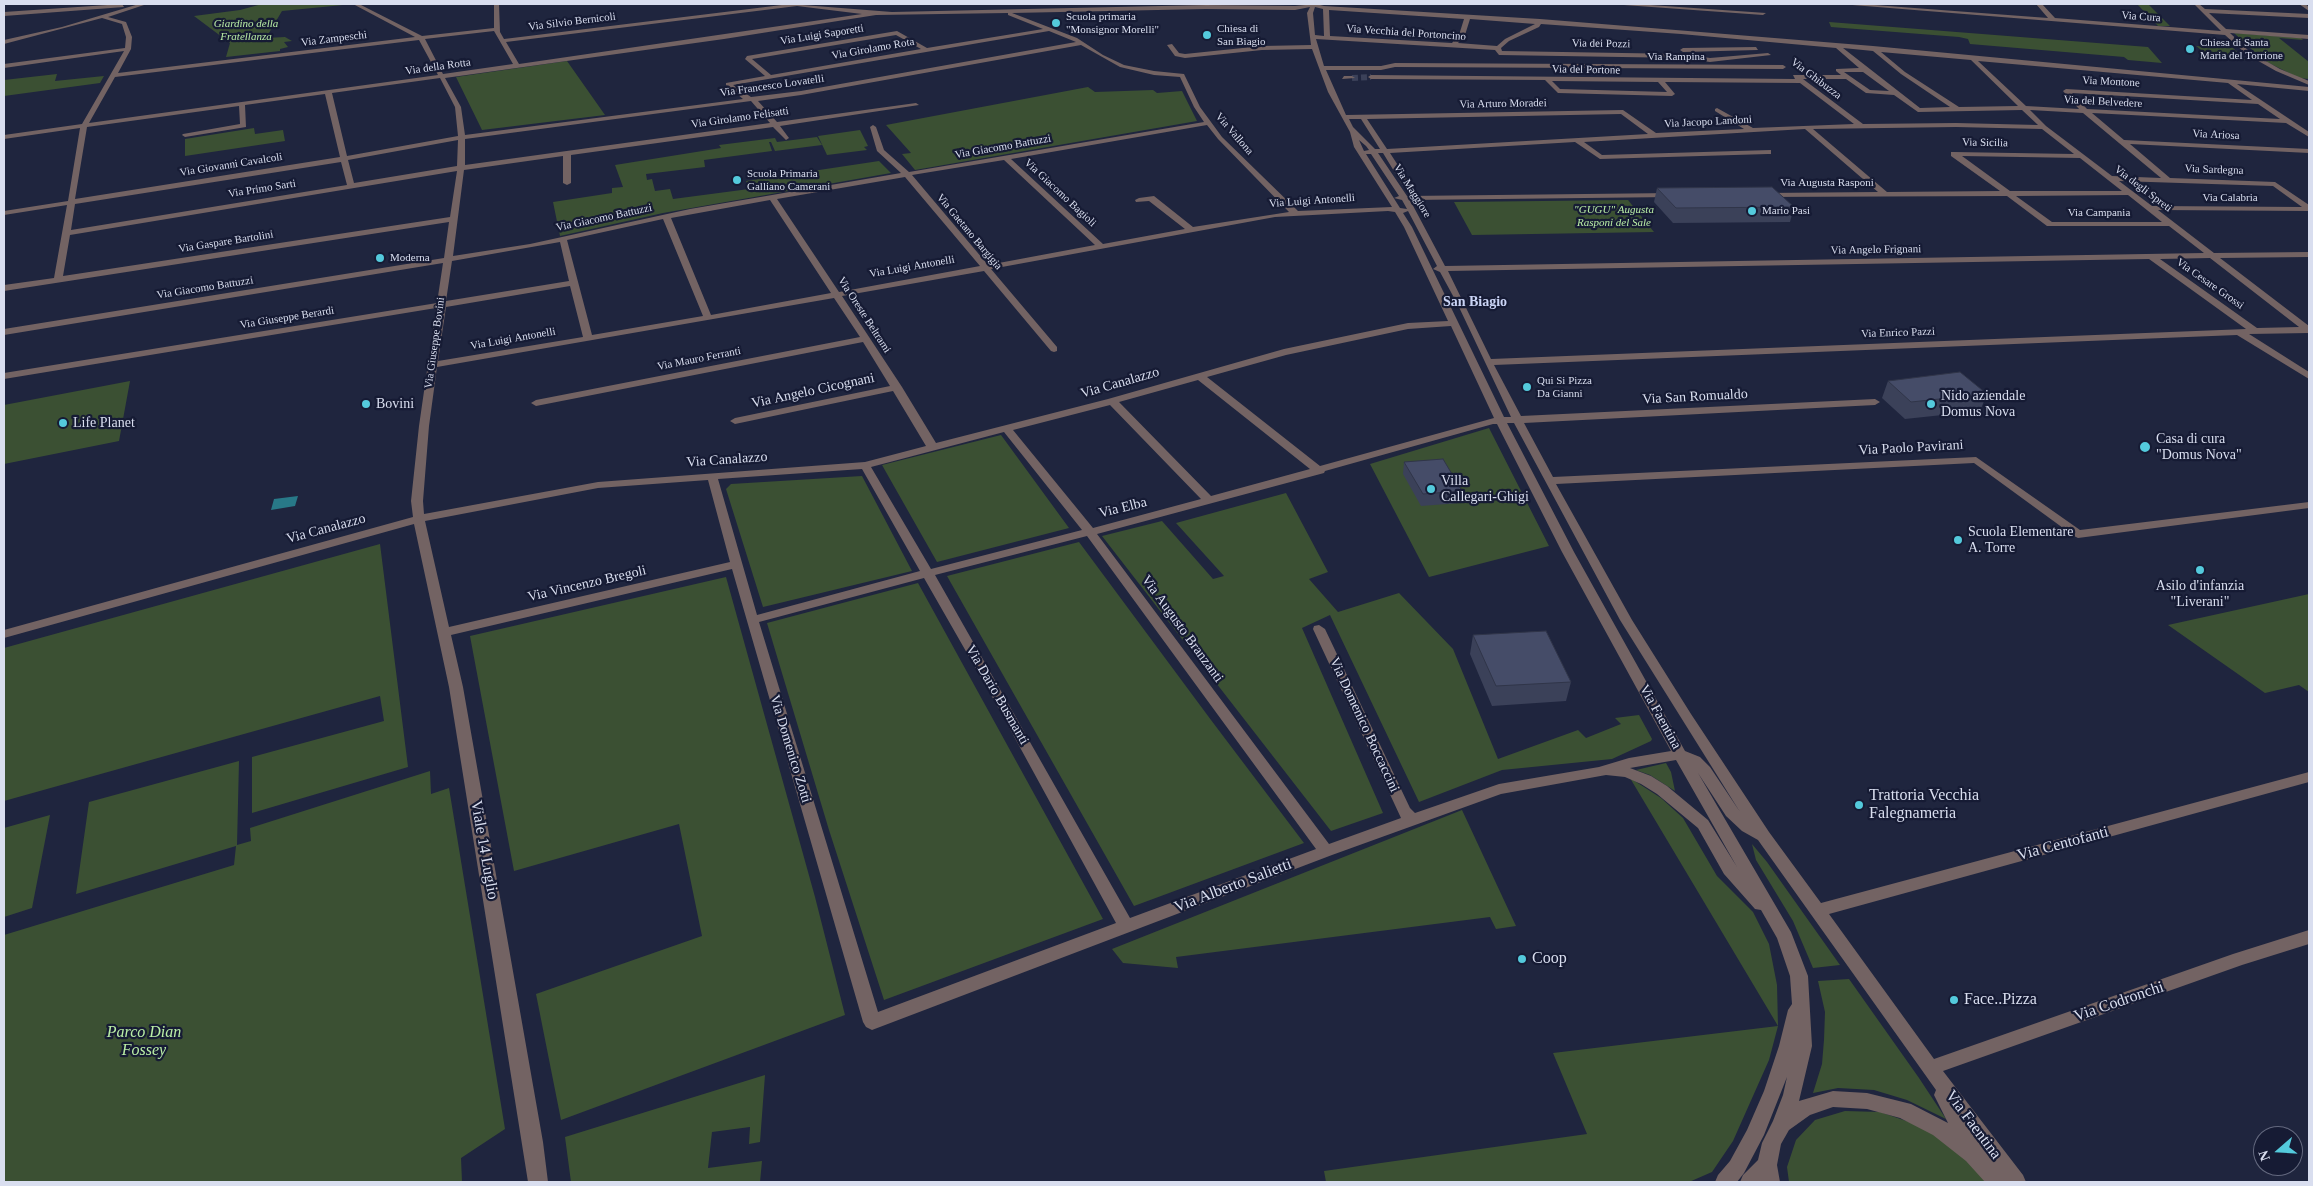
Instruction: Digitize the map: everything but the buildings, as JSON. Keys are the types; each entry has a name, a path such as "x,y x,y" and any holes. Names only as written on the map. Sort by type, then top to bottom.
{"street":[{"path":"4,14 143,4"},
{"path":"4,42 103,17 143,4"},
{"path":"355,4 421,38"},
{"path":"497,4 498,29 501,41 517,66"},
{"name":"Via Silvio Bernicoli","path":"501,41 793,4 874,14"},
{"path":"874,14 1206,7 1295,8 1314,4 1325,8"},
{"path":"1310,13 1314,4"},
{"path":"1613,4 1680,6 1720,11 1763,13"},
{"path":"1717,4 1720,11"},
{"name":"Via Cura","path":"1843,4 2309,37"},
{"path":"1950,4 1955,12"},
{"path":"2039,4 2053,20"},
{"path":"2196,4 2258,59 2307,82"},
{"path":"2302,4 2309,9"},
{"path":"1680,6 1681,32"},
{"path":"1295,8 1310,13"},
{"path":"1325,8 1327,38"},
{"path":"1310,13 1314,10 1325,8 1436,12 1873,48 2309,89"},
{"path":"1010,11 1012,15 1052,29 1083,43 1122,66 1154,73 1182,75 1184,74 1185,56"},
{"path":"2204,11 2309,16"},
{"name":"Via Maggiore","path":"1310,13 1314,47 1321,68 1360,150 1397,209 1430,271 1454,323"},
{"name":"Via della Rotta","path":"4,137 517,66 874,14"},
{"path":"1452,46 1462,35 1468,16"},
{"path":"58,280 84,126 128,49 129,37 124,23 103,17"},
{"path":"1498,48 1507,40 1537,26 1540,21"},
{"path":"1466,24 1487,26"},
{"name":"Via Zampeschi","path":"114,75 498,29"},
{"name":"Via Girolamo Rota","path":"753,100 746,98 728,84 1052,29"},
{"name":"Via Luigi Saporetti","path":"770,77 747,58 897,34 926,50"},
{"name":"Via Vecchia del Portoncino","path":"1313,37 1404,40 1452,46 1498,48"},
{"name":"Via Ghibuzza","path":"1746,37 1758,49 1861,126"},
{"name":"Via Giuseppe Bovini","path":"419,519 417,486 452,219 461,168 462,137 458,107 421,38"},
{"name":"Via Francesco Lovatelli","path":"462,137 753,100 1083,43"},
{"path":"1170,45 1178,55 1185,56 1314,47"},
{"path":"1836,45 1895,93"},
{"name":"Via dei Pozzi","path":"1498,48 1499,53 1665,56 1710,60 1768,55"},
{"path":"1873,48 1897,69 1958,110"},
{"path":"4,66 128,49"},
{"path":"1683,50 1758,49"},
{"name":"Via degli Spreti","path":"1971,57 2044,127 2308,330"},
{"path":"1449,66 1455,78"},
{"name":"Via Rampina","path":"1321,68 1449,66 1783,67"},
{"path":"1866,70 1838,70 1868,92 1895,93"},
{"name":"Via Vallona","path":"1182,75 1197,107 1208,123 1230,148 1295,213"},
{"name":"Via del Portone","path":"1371,77 1661,81 1846,77"},
{"path":"1344,78 1352,78"},
{"path":"1548,80 1558,92 1672,94 1661,81"},
{"path":"2227,80 2309,135"},
{"path":"2264,84 2307,82"},
{"name":"Via Montone","path":"2166,179 2085,111 2066,91 2259,102"},
{"path":"328,92 351,186"},
{"name":"Via del Belvedere","path":"1895,93 1918,110 2024,108 2286,121"},
{"path":"753,100 786,138"},
{"path":"185,135 244,126 242,104"},
{"name":"Via Girolamo Felisatti","path":"461,168 916,105"},
{"path":"1717,110 1753,131"},
{"name":"Via Arturo Moradei","path":"1344,117 1623,112 1655,136"},
{"name":"Via Maggiore","path":"1363,117 1385,151 1408,196 1424,233 1454,288 1516,419 1549,481"},
{"name":"Via Giacomo Battuzzi","path":"4,332 563,239 666,216 1208,123"},
{"name":"Via Jacopo Landoni","path":"1360,150 1374,152 1807,127 1956,125 2044,127"},
{"name":"Via Gaetano Bargigia","path":"873,127 881,151 907,174 1054,349"},
{"path":"1807,127 1885,194"},
{"name":"Via Maggiore","path":"1353,132 1374,152 1408,196"},
{"name":"Via Giovanni Cavalcoli","path":"4,213 344,159 462,137"},
{"path":"1578,141 1600,157 1768,152"},
{"name":"Via Ariosa","path":"2123,142 2309,151"},
{"path":"566,153 567,183"},
{"name":"Via Sicilia","path":"2007,194 1954,154 2082,156"},
{"name":"Via Giacomo Bagioli","path":"1006,158 1100,245"},
{"name":"Via Primo Sarti","path":"66,233 461,168"},
{"name":"Via Sardegna","path":"2110,178 2275,184 2309,209"},
{"name":"Via Augusta Rasponi","path":"1757,195 2130,193"},
{"name":"Via Campania","path":"2007,194 2050,224 2171,224"},
{"path":"1392,200 1408,196 1678,195"},
{"name":"Via Oreste Beltrami","path":"772,198 866,339 933,448"},
{"path":"1139,200 1151,198 1190,230"},
{"name":"Via Calabria","path":"2150,208 2309,209"},
{"path":"1397,209 1404,211 1413,227 1424,233"},
{"name":"Via Luigi Antonelli","path":"433,365 708,318 1100,245 1295,213 1397,209"},
{"path":"666,216 708,318"},
{"name":"Via Gaspare Bartolini","path":"4,288 452,219"},
{"path":"563,239 588,339"},
{"name":"Via Angelo Frignani","path":"1443,268 2309,254"},
{"name":"Via Cesare Grossi","path":"2150,256 2256,332"},
{"path":"1430,271 1443,268"},
{"name":"Via Giuseppe Berardi","path":"4,376 574,282"},
{"path":"1454,288 1448,292 1458,318 1454,323"},
{"name":"Via Canalazzo","path":"4,634 419,519 522,497 598,486 865,465 1112,401 1284,352 1408,326 1454,323"},
{"name":"Via Faentina","path":"1454,323 1500,420 1568,552 1680,754 1780,925 1794,958 1799,976 1801,995 1803,1046 1792,1095 1782,1124 1772,1142 1768,1174"},
{"name":"Via Enrico Pazzi","path":"1488,362 2308,330"},
{"name":"Via Cesare Grossi","path":"2239,332 2309,376"},
{"name":"Via Mauro Ferranti","path":"536,403 866,339"},
{"path":"1200,376 1320,471"},
{"name":"Via Angelo Cicognani","path":"734,421 896,387"},
{"path":"1112,401 1209,500"},
{"name":"Via San Romualdo","path":"1500,420 1875,402"},
{"name":"Via Elba","path":"752,620 928,572 1320,471 1500,420"},
{"name":"Via Augusto Branzanti","path":"1007,429 1089,531 1326,851"},
{"name":"Via Paolo Pavirani","path":"1549,481 1976,460 2078,534 2309,505"},
{"name":"Via Dario Busmanti","path":"865,465 928,572 1127,927"},
{"name":"Via Domenico Zotti","path":"712,476 752,620 872,1022"},
{"name":"Via Faentina","path":"1549,481 1655,668 1764,836 1930,1068 2016,1182"},
{"name":"Viale 14 Luglio","path":"419,519 458,696 533,1142 538,1182"},
{"name":"Via Vincenzo Bregoli","path":"444,632 736,564"},
{"name":"Via Domenico Boccaccini","path":"1319,629 1404,811 1411,820"},
{"path":"1680,754 1695,761 1705,771 1731,812 1748,827 1764,836"},
{"name":"Via Alberto Salietti","path":"872,1022 1326,851 1498,789 1599,772 1680,754"},
{"name":"Via Alberto Salietti","path":"1599,772 1626,772 1646,780 1662,790 1703,824 1730,870 1780,925"},
{"name":"Via Centofanti","path":"1817,912 1844,902 2309,777"},
{"name":"Via Codronchi","path":"1930,1068 2239,959 2309,937"},
{"path":"1725,1182 1737,1167 1754,1135 1773,1091 1788,1046 1801,995"},
{"name":"Via Faentina","path":"1930,1068 1973,1155"},
{"path":"1782,1124 1804,1108 1833,1099 1867,1101 1904,1110 1940,1129 1973,1155 1998,1182"},
{"path":"1750,1182 1768,1174"}],"green space":[{"name":"Giardino della Fratellanza","path":"262,4 343,5 282,11 266,38 285,37 292,41 284,42 288,47 280,49 280,51 226,57 230,43 194,16 240,10"},
{"path":"2137,4 2148,4 2170,26 2158,26"},
{"path":"1829,22 2148,47 2162,63 2128,60 2124,57 1970,44 1968,39 1959,37 1831,27"},
{"path":"2234,33 2301,38 2303,40 2279,38 2309,62 2309,79 2299,78 2263,60"},
{"path":"2196,46 2233,48 2246,60 2210,57"},
{"path":"567,61 605,115 482,130 456,77"},
{"path":"57,74 55,81 104,76 100,83 4,96 4,80"},
{"path":"1088,87 1095,92 1153,90 1157,93 1182,91 1197,121 915,170 902,154 911,153 886,125"},
{"path":"254,128 255,134 283,130 285,141 185,156 185,139"},
{"path":"860,130 868,146 864,147 867,150 827,155 818,136"},
{"path":"817,137 822,145 775,151 771,142 769,142 772,151 704,160 705,167 646,174 647,180 652,179 655,191 670,189 673,199 749,189 746,181 879,161 891,173 663,213 560,236 553,202 612,193 612,188 623,187 615,165 721,148 719,145 775,138 777,142"},
{"name":"\"GUGU\" Augusta Rasponi del Sale","path":"1628,200 1654,232 1472,235 1454,202"},
{"name":"Life Planet","path":"130,381 119,441 4,464 4,405"},
{"path":"1489,428 1549,546 1429,577 1370,464"},
{"path":"1001,435 1069,528 937,562 882,465"},
{"path":"862,476 912,571 763,607 726,489 731,484"},
{"path":"1286,493 1328,572 1309,579 1338,612 1399,593 1453,649 1498,759 1578,730 1586,738 1621,724 1615,718 1639,715 1652,739 1651,741 1612,759 1502,770 1419,802 1330,615 1302,628 1383,813 1331,831 1102,536 1162,521 1213,579 1224,576 1176,523"},
{"path":"1079,542 1304,843 1134,906 947,576"},
{"path":"380,544 408,767 252,813 252,757 384,721 380,696 4,801 4,648"},
{"path":"726,577 815,897 845,1015 561,1120 536,994 702,936 679,824 514,871 470,636"},
{"path":"918,583 1103,919 884,1000 829,830 767,623"},
{"path":"2309,594 2309,692 2299,685 2265,693 2168,625"},
{"name":"Parco Dian Fossey","path":"239,761 237,845 251,841 250,828 430,771 431,794 449,788 505,1129 461,1158 462,1182 4,1182 4,935 234,865 236,846 76,894 89,802"},
{"path":"1666,763 1671,772 1675,791 1650,775 1636,770"},
{"path":"1630,778 1661,798 1683,818 1717,876 1753,912 1769,944 1777,985 1778,1026"},
{"path":"1462,810 1516,926 1496,929 1490,917 1176,957 1178,968 1123,963 1112,949"},
{"path":"50,815 32,908 4,917 4,828"},
{"path":"1752,844 1767,862 1840,965 1813,968 1793,921 1756,860"},
{"path":"1849,979 1946,1119 1907,1100 1874,1090 1838,1088 1813,1093 1822,1064 1824,1040 1825,1012 1818,981"},
{"path":"1778,1026 1769,1060 1733,1141 1712,1172 1689,1182 1326,1182 1324,1171 1587,1134 1553,1053"},
{"path":"765,1075 760,1142 749,1144 750,1127 712,1132 708,1168 762,1161 760,1182 571,1182 565,1137"},
{"path":"1845,1111 1880,1112 1918,1125 1956,1147 1990,1182 1789,1182 1787,1167 1796,1140 1815,1120"}],"shaded area":[{"path":"298,496 295,506 271,510 274,499"}],"tunnel":[{"path":"1352,78 1371,77"}],"place":[{"name":"Scuola primaria \"Monsignor Morelli\"","path":"1056,23"},
{"name":"Chiesa di San Biagio","path":"1207,35"},
{"name":"Chiesa di Santa Maria del Torrione","path":"2190,49"},
{"name":"Scuola Primaria Galliano Camerani","path":"737,180"},
{"name":"Mario Pasi","path":"1752,211"},
{"name":"Moderna","path":"380,258"},
{"name":"Qui Si Pizza Da Gianni","path":"1527,387"},
{"name":"Bovini","path":"366,404"},
{"name":"Nido aziendale Domus Nova","path":"1931,404"},
{"name":"Life Planet","path":"63,423"},
{"name":"Casa di cura \"Domus Nova\"","path":"2145,447"},
{"name":"Villa Callegari-Ghigi","path":"1431,489"},
{"name":"Scuola Elementare A. Torre","path":"1958,540"},
{"name":"Asilo d'infanzia \"Liverani\"","path":"2200,570"},
{"name":"Trattoria Vecchia Falegnameria","path":"1859,805"},
{"name":"Coop","path":"1522,959"},
{"name":"Face..Pizza","path":"1954,1000"}],"district":[{"name":"San Biagio","path":"1475,302"}]}
